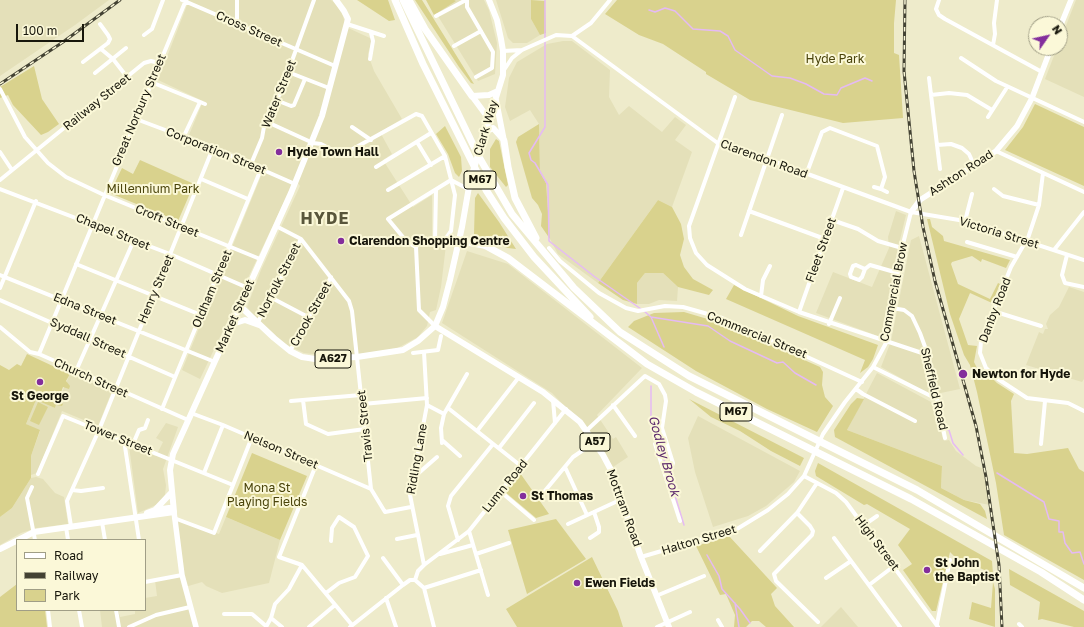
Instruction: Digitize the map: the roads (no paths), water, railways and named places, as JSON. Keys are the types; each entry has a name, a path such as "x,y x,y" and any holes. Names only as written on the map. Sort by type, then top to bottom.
{"highway":[{"name":"M67","path":"395,0 423,64 470,161 500,213 534,257 606,333"},
{"name":"M67","path":"403,0 454,108 495,186 512,214 549,260 601,315 620,332 662,361 715,390 917,490 1084,588"},
{"path":"409,0 425,29 472,96"},
{"name":"M67","path":"504,141 508,168 518,206 549,260"},
{"name":"M67","path":"486,246 508,258 648,364 696,392 911,499 1041,572 1084,600"}],"main road":[{"name":"Clark Way","path":"435,326 443,307 459,241 470,181 504,70 503,50 497,20 489,0"},
{"name":"Market Street","path":"174,513 170,470 172,461 191,413 313,143 348,20 338,1"},
{"path":"472,96 486,96 498,91"},
{"path":"472,96 484,112 488,123"},
{"name":"A627","path":"496,99 504,141"},
{"path":"486,132 493,128 500,134 504,141"},
{"path":"459,241 486,246"},
{"name":"A627","path":"240,306 290,350 302,357 315,359 357,357 403,350 418,341 435,326"},
{"name":"A627","path":"232,324 245,320 260,324"},
{"name":"Mottram Road","path":"435,326 553,398 566,409 586,431 611,470 641,557 668,625"},
{"path":"155,510 171,493"},
{"path":"136,516 155,510 169,508 174,513"},
{"path":"20,539 34,532 136,516 174,513"},
{"path":"0,549 16,541"}],"street":[{"path":"144,35 152,29 163,0"},
{"path":"237,0 237,24"},
{"name":"Water Street","path":"251,164 262,138 265,122 288,72 314,0"},
{"path":"504,70 512,58 522,50 556,35 572,36 591,23 610,0"},
{"path":"938,0 936,9 939,15 1042,72"},
{"path":"993,45 997,0"},
{"path":"1064,16 1071,0"},
{"name":"Cross Street","path":"184,1 335,66"},
{"name":"Great Norbury Street","path":"39,354 184,1"},
{"path":"436,16 464,1 493,52 492,68 476,77"},
{"path":"83,62 101,49 110,39 100,24"},
{"path":"347,24 384,36"},
{"path":"454,46 481,31"},
{"path":"370,59 373,41 372,33"},
{"name":"Clarendon Road","path":"572,36 719,144 767,159 806,175 912,212"},
{"path":"95,73 126,48"},
{"path":"101,49 113,59 127,77"},
{"path":"503,50 522,50"},
{"name":"Ashton Road","path":"912,212 920,200 931,192 996,151 1017,126 1032,98 1049,56"},
{"path":"961,58 996,81 1084,122"},
{"name":"Railway Street","path":"0,180 146,61 159,63"},
{"path":"288,72 329,88"},
{"path":"929,78 940,169"},
{"path":"276,100 290,106 294,105 305,79"},
{"path":"151,82 205,104"},
{"name":"Croft Street","path":"0,89 26,137 48,163 66,177 104,195 182,226 260,260"},
{"path":"988,117 1006,89"},
{"path":"931,95 949,93 967,95 992,110"},
{"path":"735,97 689,226 690,238 696,254 707,265 745,289 829,324 928,356"},
{"path":"183,138 200,102"},
{"path":"265,122 313,143 321,144 342,155 416,114 422,116 445,156 455,195 451,231 444,241"},
{"path":"741,235 782,115"},
{"name":"Corporation Street","path":"136,119 183,138 213,148 295,184"},
{"path":"352,128 371,140"},
{"path":"806,175 822,132 830,128 877,146 885,177 881,189"},
{"path":"376,167 431,133"},
{"path":"417,142 431,165"},
{"path":"936,145 951,144 962,148 969,154 974,165"},
{"name":"Henry Street","path":"68,527 67,500 99,430 114,389 213,148"},
{"path":"996,151 1084,192"},
{"path":"0,152 12,170"},
{"path":"388,190 445,156"},
{"name":"Oldham Street","path":"162,409 261,169"},
{"name":"Danby Road","path":"1043,173 1039,205 1027,241 1017,257 980,341 980,354 986,368 998,379 1027,398 1068,403 1084,411"},
{"path":"200,179 248,199"},
{"path":"451,180 468,189"},
{"path":"416,247 407,242 388,219 451,180"},
{"path":"874,187 887,192"},
{"name":"Fleet Street","path":"798,312 843,188"},
{"name":"Chapel Street","path":"0,189 36,201 170,254 248,288"},
{"path":"994,189 1003,196 1039,205"},
{"path":"435,241 436,190"},
{"path":"965,221 972,194"},
{"path":"0,288 2,276 36,201"},
{"path":"749,211 825,239"},
{"name":"Victoria Street","path":"912,212 965,221 1084,260"},
{"name":"Commercial Brow","path":"856,389 873,367 886,342 902,248 912,212"},
{"path":"1054,250 1084,212"},
{"path":"832,220 858,229 878,241 902,248"},
{"path":"276,226 301,239"},
{"name":"Travis Street","path":"301,239 344,292 352,311 371,489 385,512 411,508"},
{"name":"Norfolk Street","path":"260,324 270,297 301,239"},
{"path":"76,371 134,240"},
{"path":"435,326 422,315 419,310 416,247 421,241 459,241"},
{"path":"967,242 1017,257"},
{"name":"Commercial Street","path":"549,248 560,261 599,293 626,308 638,311 665,306 684,307 722,318 862,382"},
{"path":"1068,255 1062,275 1065,282 1084,287"},
{"path":"76,264 201,315"},
{"path":"865,269 870,265 898,273"},
{"path":"761,296 763,280 770,266"},
{"name":"Edna Street","path":"2,276 215,362"},
{"name":"Crook Street","path":"290,350 331,277"},
{"path":"270,297 308,317"},
{"path":"829,324 840,298"},
{"name":"Syddall Street","path":"0,300 175,377"},
{"name":"Sheffield Road","path":"892,308 904,310 912,316 928,356 945,438"},
{"path":"993,311 1041,326"},
{"name":"Church Street","path":"0,328 30,352 39,354 114,389 188,420"},
{"path":"413,353 438,350 441,336"},
{"name":"Ridling Lane","path":"424,352 427,405 410,495 411,508 424,564"},
{"path":"873,367 937,399"},
{"path":"460,456 442,442 444,414 467,374"},
{"path":"586,431 645,376 662,387 666,402 662,428 673,463 670,466 663,468"},
{"path":"477,431 519,377"},
{"path":"856,389 915,421"},
{"name":"Halton Street","path":"641,557 737,529 768,510 788,494 804,476 823,434 856,389"},
{"path":"291,401 361,395"},
{"path":"363,404 426,398"},
{"path":"553,398 555,423"},
{"path":"303,400 306,424 328,434 365,429"},
{"path":"1041,444 1045,401"},
{"path":"499,448 534,403"},
{"path":"427,405 444,414"},
{"path":"613,405 635,436"},
{"path":"448,408 521,466"},
{"name":"Lumn Road","path":"415,580 424,564 458,540 468,531 501,492 566,409"},
{"name":"Nelson Street","path":"191,413 252,437 371,489"},
{"name":"Tower Street","path":"38,474 63,416 232,485"},
{"path":"133,444 139,430 145,428 148,420"},
{"path":"204,474 223,425"},
{"path":"174,513 214,533 252,437"},
{"path":"124,440 139,539"},
{"path":"539,498 573,457 594,442"},
{"path":"458,540 448,506 451,496 494,444"},
{"path":"655,444 680,521"},
{"path":"413,478 437,457"},
{"path":"316,465 279,556 302,565 351,626 403,584 410,580 415,580 424,588 434,627"},
{"path":"565,467 587,515"},
{"name":"High Street","path":"804,476 836,492 846,502 938,626"},
{"path":"760,551 797,513 817,483"},
{"path":"32,487 27,498 35,539"},
{"path":"72,490 81,491 102,488"},
{"path":"501,492 534,520"},
{"path":"568,524 622,499"},
{"path":"590,538 599,532 599,527 594,512"},
{"name":"Market Street","path":"174,513 182,575 196,627"},
{"path":"797,513 810,526 813,531 812,535 774,574 776,581 818,622"},
{"path":"864,525 877,516"},
{"path":"326,593 339,583 355,577 368,556 354,527 339,517 332,528 331,541"},
{"path":"102,522 104,539"},
{"path":"68,527 68,539"},
{"path":"468,531 488,595"},
{"path":"396,539 417,535"},
{"path":"834,538 900,627"},
{"path":"476,554 509,543"},
{"name":"Lumn Road","path":"437,555 473,545"},
{"path":"383,558 403,584"},
{"path":"826,578 851,560"},
{"path":"938,626 950,560"},
{"path":"224,614 252,614 266,626 272,618 275,604 289,589 302,565"},
{"path":"869,585 894,566"},
{"path":"424,588 481,570"},
{"path":"146,581 182,575"},
{"path":"656,596 704,576"},
{"path":"386,598 396,627"},
{"path":"309,627 335,605"},
{"path":"129,627 156,615 190,607"},
{"path":"48,611 50,627"},
{"path":"79,611 82,627"},
{"path":"116,611 119,627"},
{"path":"657,627 668,625 690,612"},
{"path":"272,618 282,627"},
{"path":"718,620 720,626"}],"waterway":[{"path":"545,0 545,127 529,153 531,160 535,163 548,185 549,241 595,277 641,309"},
{"path":"649,10 655,12 665,8 675,11 693,29 720,31 728,36 735,50 772,76 790,78 806,84 824,94 837,95 841,88 865,78 872,81"},
{"path":"644,311 651,317 708,326 730,341 777,363 783,362 795,373 816,385"},
{"name":"Godley Brook","path":"651,317 664,347"},
{"name":"Godley Brook","path":"651,386 651,417 684,525"},
{"path":"944,429 949,430 953,443 963,455"},
{"path":"997,473 1044,502 1049,519 1059,521 1059,532 1063,532 1065,543 1072,553 1080,552 1084,564"},
{"name":"Godley Brook","path":"707,555 719,576 722,589 750,623"},
{"path":"735,603 739,627"}],"railway":[{"path":"0,84 63,42 120,0"},
{"path":"905,0 904,71 914,171 923,227 935,281 976,426 986,477 999,565 1002,627"}],"place":[{"name":"Hyde Town Hall","path":"279,152"},
{"name":"Clarendon Shopping Centre","path":"341,241"},
{"name":"Newton for Hyde","path":"963,374"},
{"name":"St George","path":"40,382"},
{"name":"St Thomas","path":"523,496"},
{"name":"St John the Baptist","path":"927,570"},
{"name":"Ewen Fields","path":"577,583"}],"district":[{"name":"HYDE","path":"325,219"}],"park label":[{"name":"Hyde Park","path":"835,59"},
{"name":"Millennium Park","path":"153,189"},
{"name":"Mona St Playing Fields","path":"267,495"}]}
